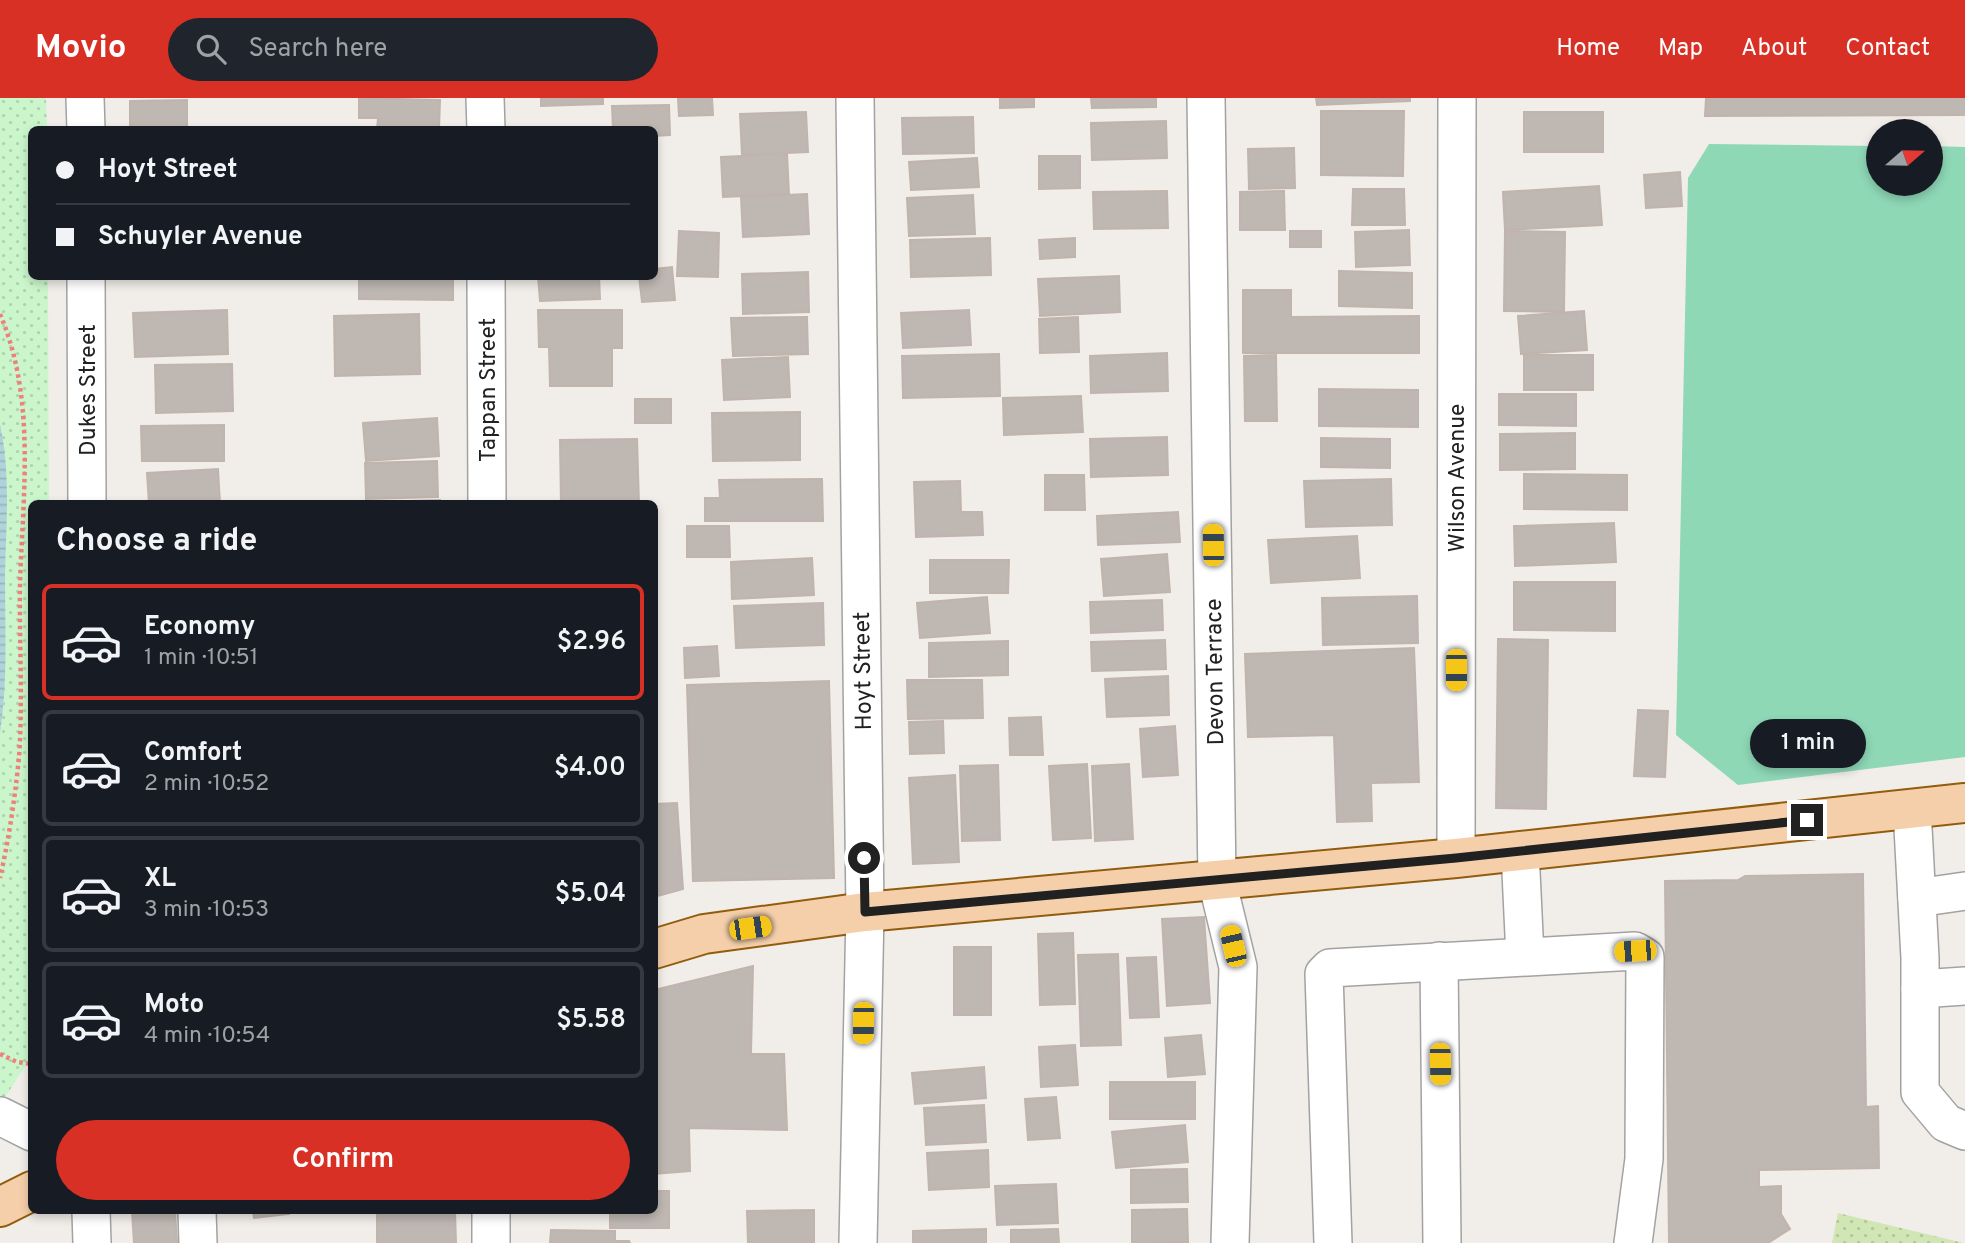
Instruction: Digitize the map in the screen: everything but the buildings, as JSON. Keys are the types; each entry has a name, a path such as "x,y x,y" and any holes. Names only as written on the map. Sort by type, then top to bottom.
{"main road":[{"path":"658,948 704,934 865,912 1456,858 1965,803"},
{"path":"0,1207 28,1193"}],"street":[{"path":"85,98 86,126"},
{"path":"485,98 486,126"},
{"name":"Hoyt Street","path":"855,98 865,912 858,1243"},
{"name":"Devon Terrace","path":"1206,98 1217,881 1238,967 1230,1243"},
{"name":"Wilson Avenue","path":"1456,858 1457,98"},
{"name":"Dukes Street","path":"86,280 87,500"},
{"name":"Tappan Street","path":"486,280 487,500"},
{"path":"1912,808 1920,989 1920,1092 1946,1123 1965,1131"},
{"path":"1520,851 1525,957"},
{"path":"1917,898 1965,891"},
{"path":"1333,1243 1324,975 1326,970 1438,961 1635,951 1645,957 1644,1159 1633,1243"},
{"path":"1438,961 1442,1243"},
{"path":"1920,989 1965,986"},
{"path":"0,1116 28,1130"},
{"path":"91,1214 92,1243"},
{"path":"197,1214 198,1243"},
{"path":"491,1214 491,1243"}],"path":[{"path":"0,314 9,335 21,386 24,431 19,757 8,841 0,878"},
{"path":"0,1054 17,1062 28,1063"}],"green space":[{"path":"0,98 46,98 47,126 28,126 28,280 48,280 49,500 28,500 28,1062 0,1105"},
{"path":"1709,144 1866,146 1866,196 1943,196 1943,146 1965,147 1965,757 1738,785 1676,735 1688,178"},
{"path":"1838,1213 1964,1243 1832,1243"}],"water":[{"path":"0,425 6,462 7,500 5,674 0,733"}],"route":[{"path":"864,858 865,912 1456,858 1807,820"}]}
